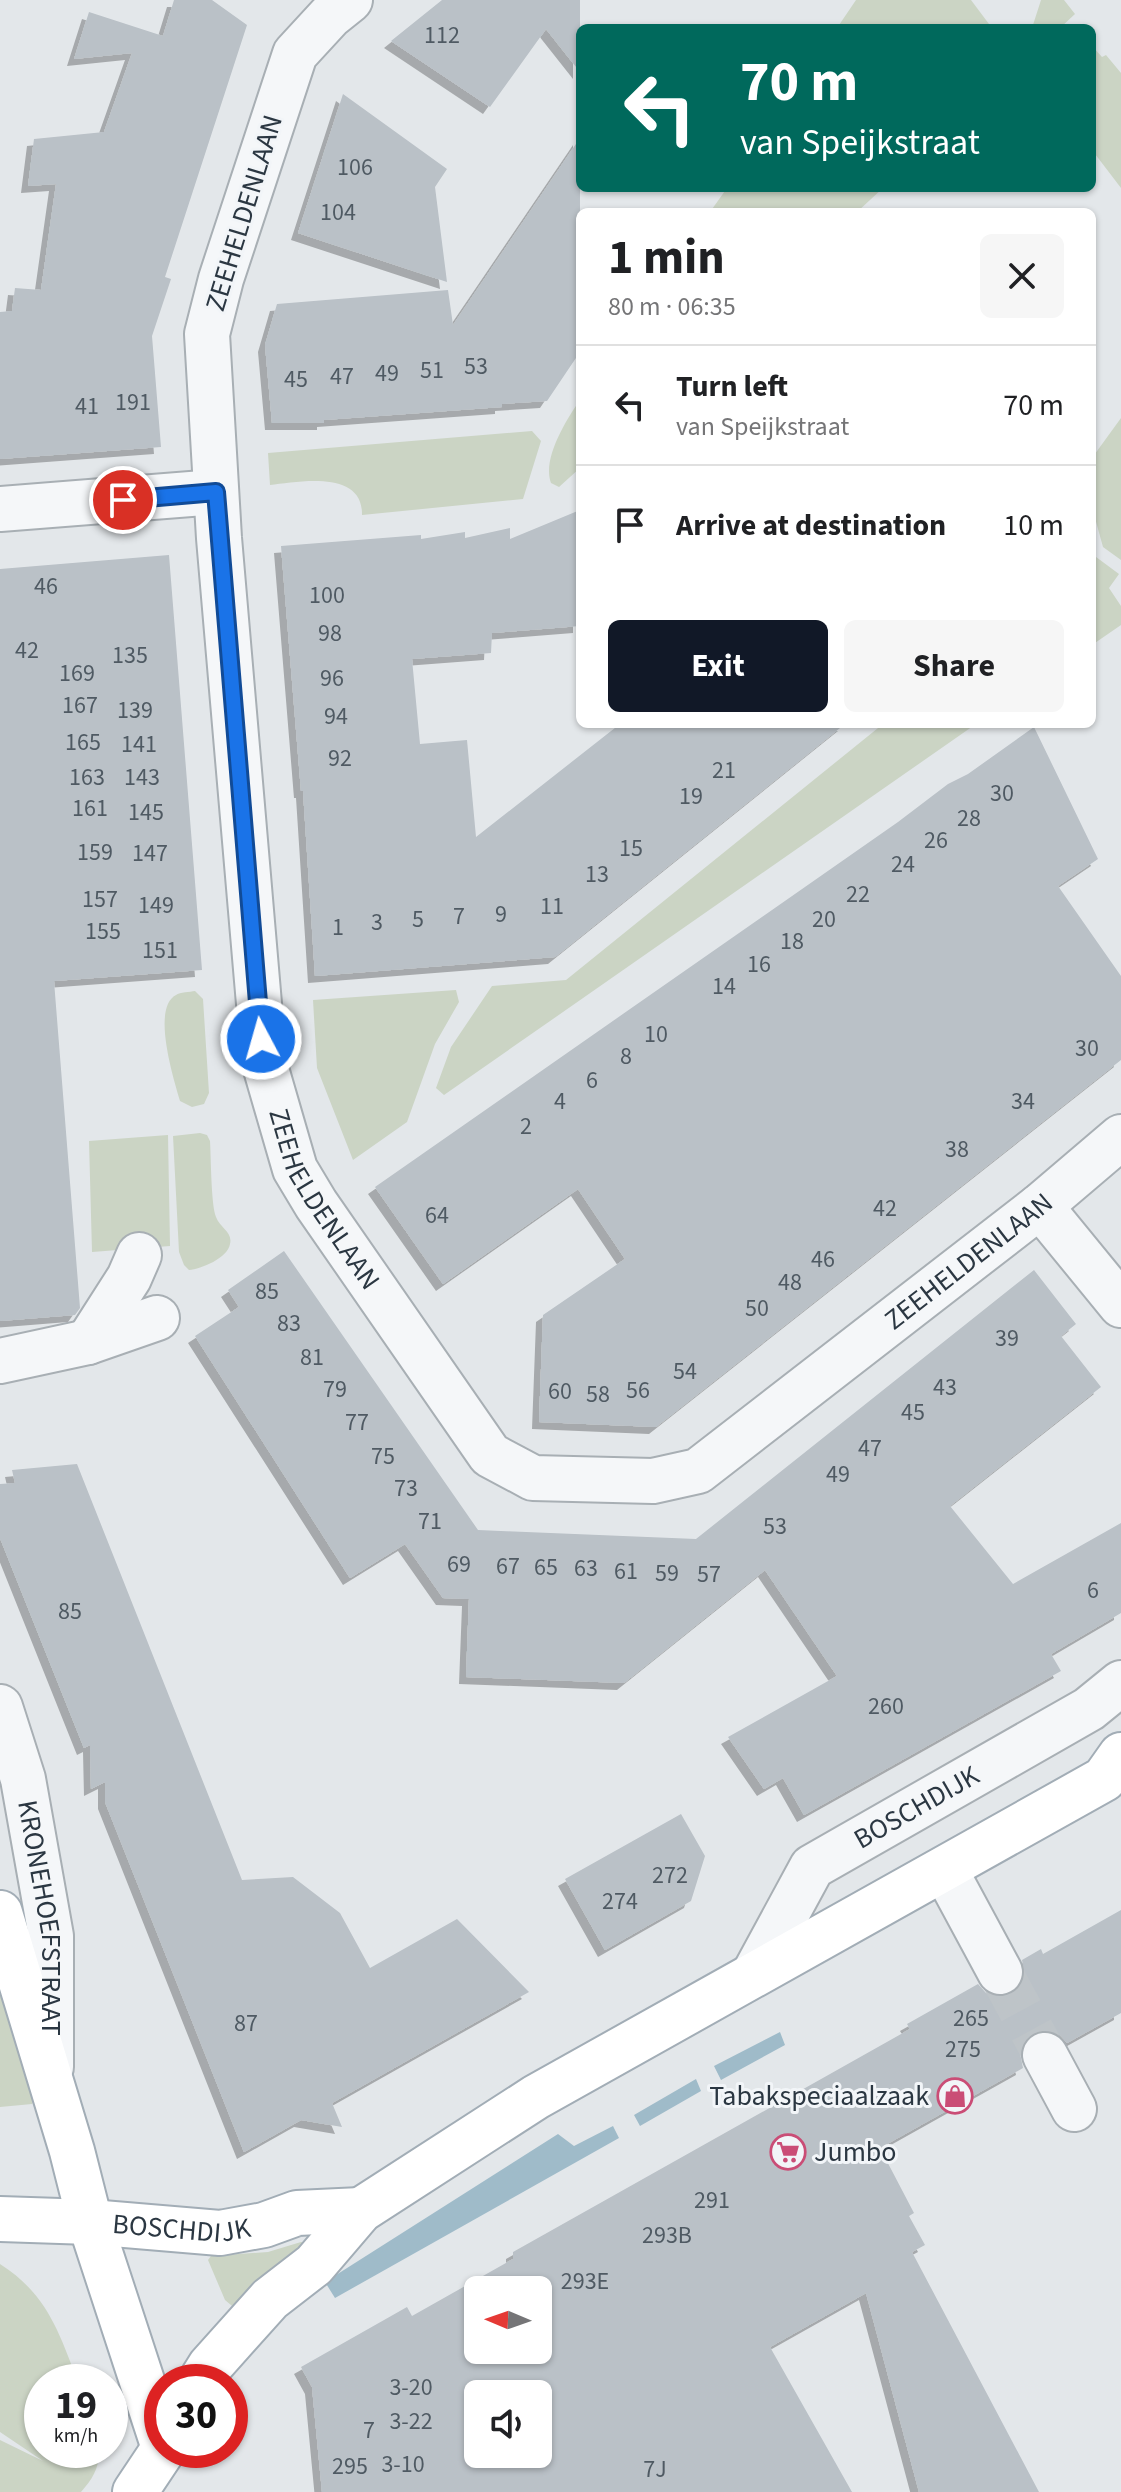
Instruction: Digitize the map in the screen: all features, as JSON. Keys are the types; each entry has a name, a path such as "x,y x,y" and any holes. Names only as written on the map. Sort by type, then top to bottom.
{"main road":[{"path":"212,2364 270,2299 314,2265 361,2210 536,2097 945,1870 1115,1771"},
{"name":"KRONEHOEFSTRAAT","path":"0,1913 90,2222 144,2387"},
{"name":"BOSCHDIJK","path":"0,2219 90,2222 220,2233 264,2225 297,2213 361,2210"},
{"path":"135,2492 152,2468"},
{"path":"170,2468 179,2492"}],"street":[{"name":"ZEEHELDENLAAN","path":"350,0 330,16 295,54 221,279 207,334 216,492 264,1062 295,1169 316,1204 490,1455 533,1478 653,1481 698,1471 1040,1206 1121,1137"},
{"path":"0,509 216,492"},
{"path":"1040,1206 1121,1305"},
{"path":"88,1342 129,1278 139,1255"},
{"path":"0,1361 88,1342 157,1318"},
{"name":"BOSCHDIJK","path":"754,1974 812,1867 1089,1709 1121,1683"},
{"name":"KRONEHOEFSTRAAT","path":"0,1707 23,1779 51,1936 51,2086"},
{"path":"945,1870 1000,1972"},
{"path":"1045,2055 1074,2109"}],"green space":[{"path":"856,0 971,0 989,24 840,24"},
{"path":"1041,0 1064,0 1075,14 1064,24 1033,24"},
{"path":"1096,50 1102,57 1106,55 1121,73 1121,188 1096,155"},
{"path":"724,192 879,192 861,208 713,208"},
{"path":"576,406 576,472 559,487 551,483 549,473 562,429"},
{"path":"1121,418 1121,560 1103,547 1096,522 1096,452"},
{"path":"532,431 541,441 523,499 362,515 359,500 352,490 341,485 312,481 270,485 268,453"},
{"path":"1096,557 1119,574 1109,588 1121,606 1121,625 1096,642"},
{"path":"878,728 970,728 444,1095 436,1088 451,1047 492,986 566,980"},
{"path":"456,990 459,1002 435,1044 407,1122 353,1160 317,1068 313,1000"},
{"path":"195,991 203,999 209,1093 204,1104 192,1107 180,1101 166,1045 165,1014 169,1002 178,994"},
{"path":"168,1135 170,1246 92,1252 89,1141"},
{"path":"207,1135 210,1141 214,1211 230,1240 228,1249 219,1258 189,1270 179,1252 173,1136"},
{"path":"0,1994 33,2102 32,2104 0,2107"},
{"path":"301,2242 310,2244 238,2311 225,2300 208,2260 211,2256 268,2252"},
{"path":"0,2264 40,2301 50,2316 71,2364 24,2364 24,2448 0,2432"},
{"path":"0,2440 24,2452 24,2468 96,2468 81,2492 0,2492"}],"water":[{"path":"780,2032 785,2045 721,2080 714,2066"},
{"path":"696,2079 701,2091 640,2126 634,2115"},
{"path":"613,2126 619,2138 335,2298 325,2282 558,2134 574,2146"}],"building":[{"path":"174,0 212,0 247,25 165,277 171,279 152,336 161,447 0,459 0,312 12,311 15,288 41,290 56,184 28,186 34,139 104,132 132,53 74,59 89,12 163,36"},
{"path":"442,0 580,0 580,24 576,24 576,67 546,29 490,107 391,41"},
{"path":"343,94 447,169 435,187 447,282 298,233"},
{"path":"576,144 576,192 580,192 580,208 576,208 576,358 547,401 324,420 324,423 272,423 265,345 277,304 448,290 453,325"},
{"path":"576,512 576,626 492,633 491,653 412,659 420,744 467,740 476,837 615,728 840,728 555,957 315,976 303,791 281,546 421,535 421,539 465,532 465,538 510,528 510,539"},
{"path":"169,555 202,970 54,981 80,1308 75,1315 0,1321 0,569"},
{"path":"1034,728 1098,859 1058,886 1121,976 1121,1060 656,1427 539,1422 543,1315 625,1259 578,1189 443,1284 375,1187 948,784 968,774"},
{"path":"284,1251 478,1530 696,1539 1034,1270 1076,1324 1061,1336 1101,1387 950,1506 1013,1584 1121,1523 1121,1613 1051,1654 1061,1671 804,1815 783,1778 764,1789 728,1737 837,1676 765,1570 624,1683 466,1677 469,1599 443,1598 405,1544 350,1578 195,1336 239,1307 228,1290"},
{"path":"77,1464 242,1880 293,1877 340,1913 370,1968 457,1919 529,1992 332,2103 342,2127 301,2120 244,2152 105,1802 105,1782 91,1789 90,1745 84,1748 0,1538 0,1484 15,1483 12,1470"},
{"path":"681,1814 705,1856 691,1901 605,1950 565,1879"},
{"path":"1121,1910 1121,2013 1067,2043 1059,2034 1047,2030 1033,2033 1023,2043 1020,2053 1023,2068 880,2148 914,2213 909,2216 925,2245 912,2252 1039,2492 919,2492 866,2293 770,2347 852,2492 322,2492 312,2387 301,2367 407,2307 412,2316 464,2287 464,2364 552,2364 552,2276 483,2276 513,2259 513,2252 910,2029 907,2024 978,1984 986,1993 998,1997 1012,1994 1021,1986 1025,1974 1022,1960 1041,1949 1043,1954"}],"tunnel":[{"path":"1000,1972 1045,2055"}],"place":[{"name":"Tabakspeciaalzaak","path":"955,2096"},
{"name":"Jumbo","path":"788,2152"}],"route":[{"path":"123,500 216,492 261,1039"}]}
